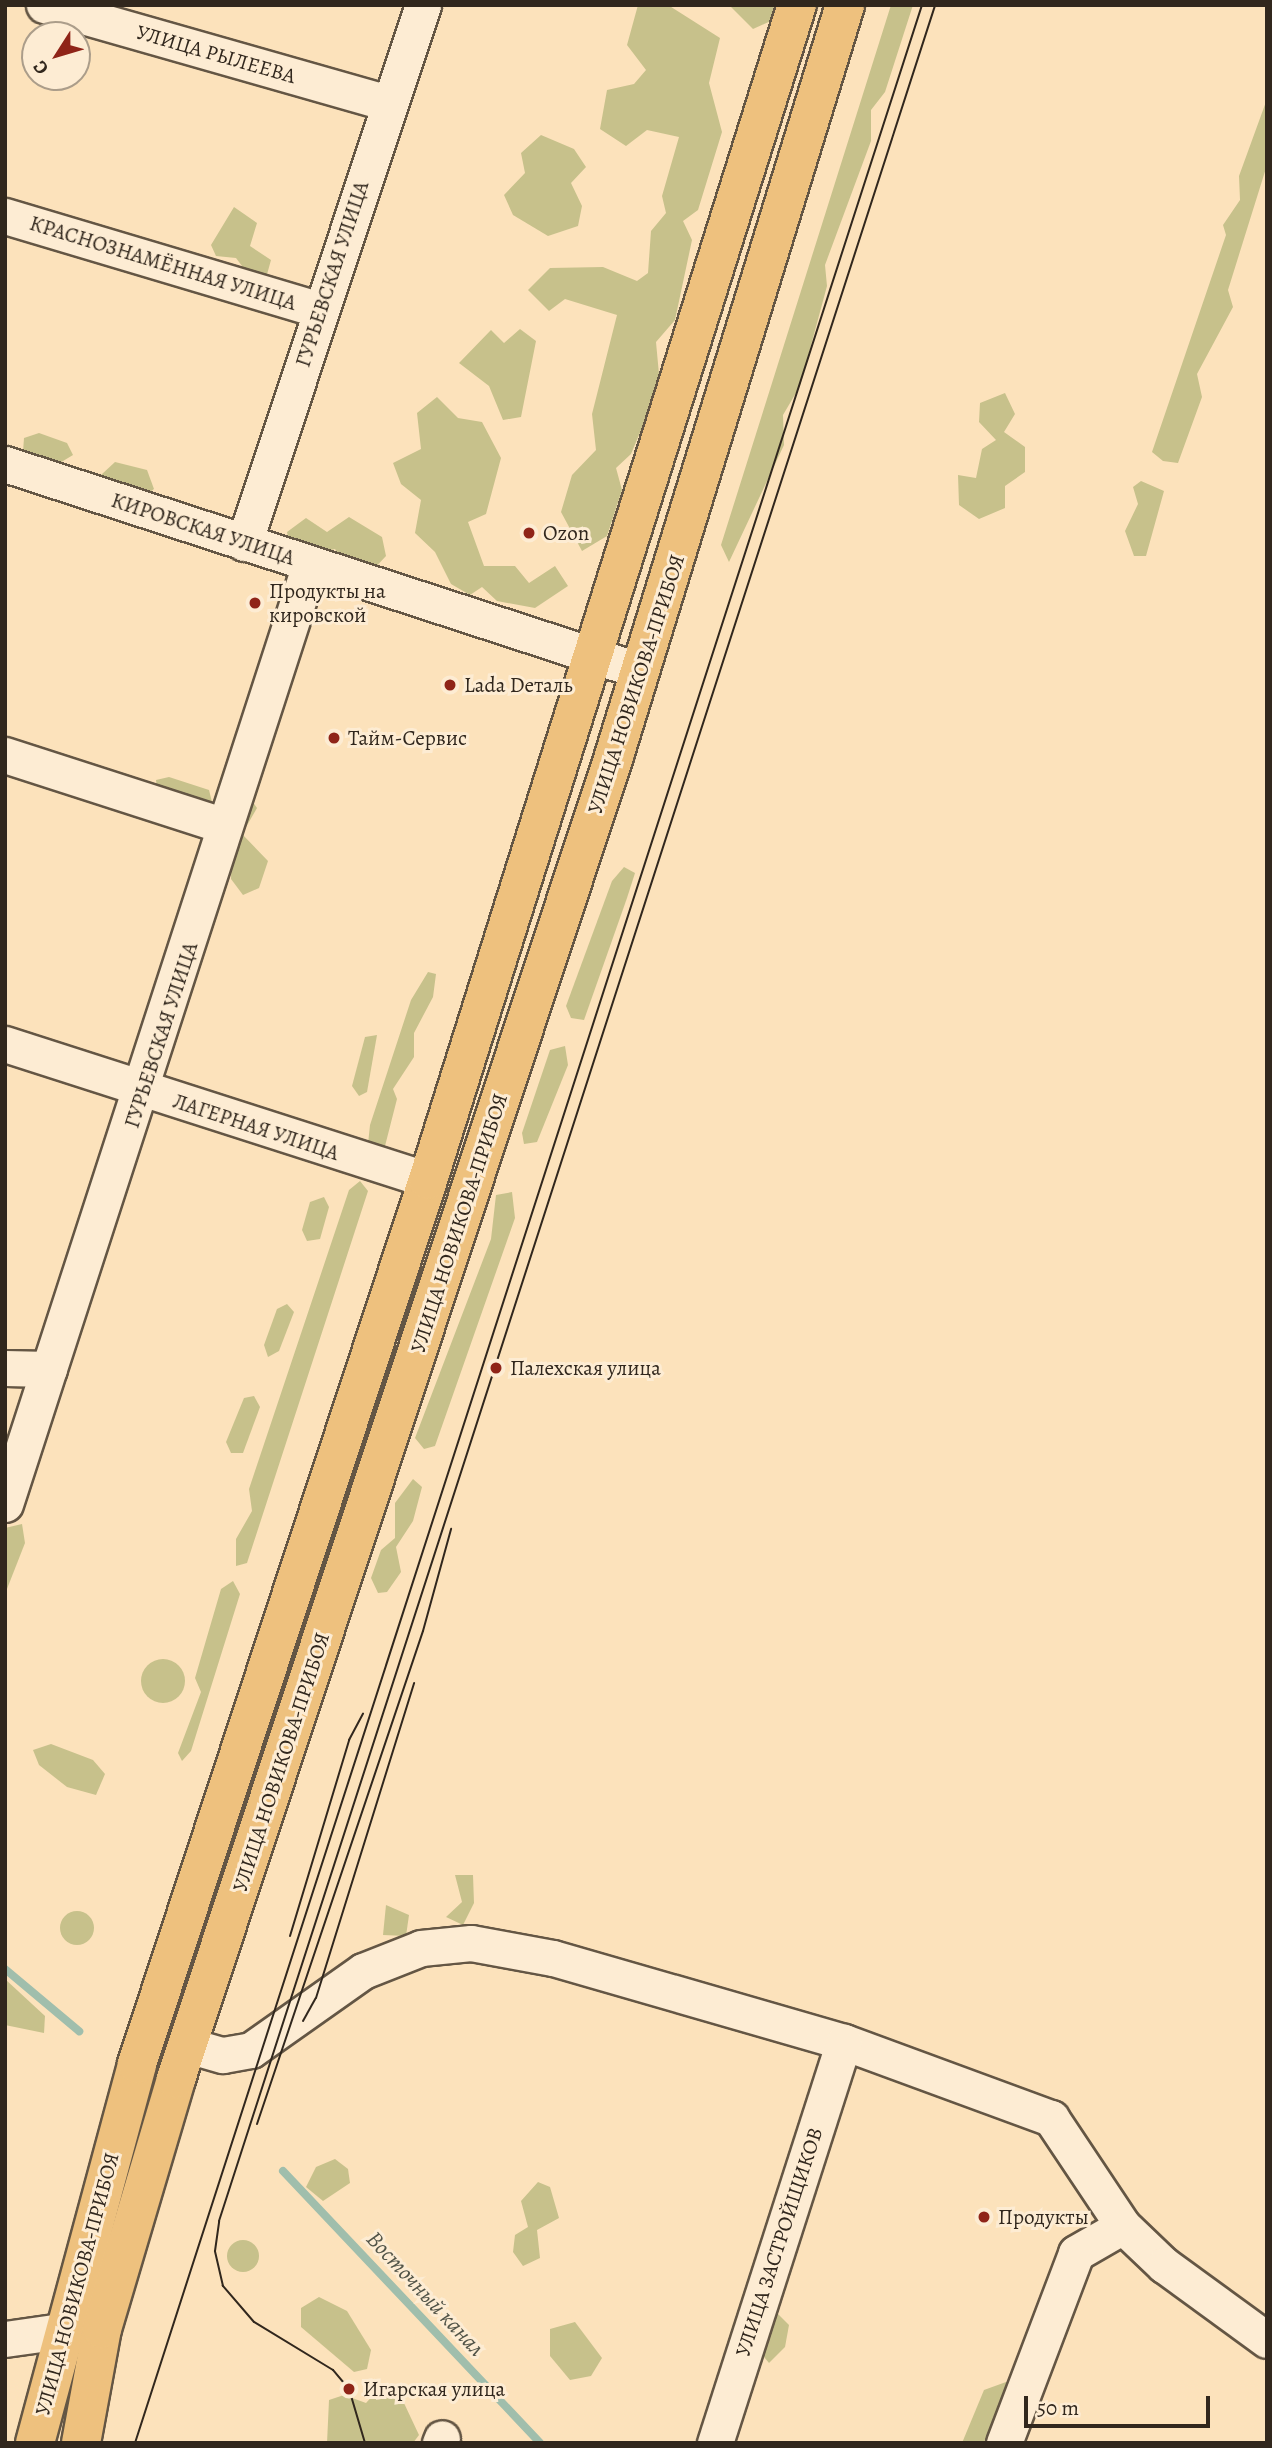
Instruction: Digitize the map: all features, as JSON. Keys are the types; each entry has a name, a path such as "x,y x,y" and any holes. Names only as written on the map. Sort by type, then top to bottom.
{"main road":[{"name":"УЛИЦА НОВИКОВА-ПРИБОЯ","path":"35,2443 62,2331 137,2064 428,1180 590,651 797,5"},
{"name":"УЛИЦА НОВИКОВА-ПРИБОЯ","path":"81,2443 102,2329 187,2045 641,671 845,5"}],"street":[{"name":"УЛИЦА РЫЛЕЕВА","path":"44,5 388,103"},
{"name":"ГУРЬЕВСКАЯ УЛИЦА","path":"244,543 388,103 423,5"},
{"name":"КРАСНОЗНАМЁННАЯ УЛИЦА","path":"5,216 320,310"},
{"name":"КИРОВСКАЯ УЛИЦА","path":"5,464 244,543 590,651 641,671"},
{"name":"ГУРЬЕВСКАЯ УЛИЦА","path":"5,1504 144,1090 222,825 310,564"},
{"path":"5,755 222,825"},
{"name":"ЛАГЕРНАЯ УЛИЦА","path":"5,1044 428,1180"},
{"path":"5,1368 49,1369"},
{"path":"187,2045 223,2055 251,2050 363,1971 421,1948 471,1944 553,1958 844,2042 1051,2118 1123,2226 1164,2265 1267,2340"},
{"name":"УЛИЦА ЗАСТРОЙЩИКОВ","path":"715,2443 844,2042"},
{"path":"1004,2443 1076,2253 1123,2226"},
{"path":"5,2339 62,2331"}],"shaded area":[{"path":"638,5 668,5 720,38 709,83 722,132 698,210 683,221 692,240 675,320 656,342 660,385 631,454 616,468 622,490 607,536 582,551 561,512 572,475 596,450 592,414 617,315 565,299 549,311 528,290 550,268 603,267 637,281 648,273 651,231 666,213 662,196 679,137 647,130 626,146 600,129 607,90 634,84 646,70 627,45"},
{"path":"729,5 778,5 773,20 753,29"},
{"path":"891,5 913,5 885,92 871,110 871,141 825,265 827,286 800,386 783,415 784,445 729,562 721,545"},
{"path":"1267,99 1267,165 1228,290 1233,307 1197,374 1202,397 1178,463 1163,461 1152,452 1226,235 1223,225 1240,200 1239,176"},
{"path":"541,135 574,149 586,167 571,183 582,206 578,226 548,236 513,215 504,195 525,173 521,153"},
{"path":"234,207 257,223 250,246 271,260 266,278 248,274 236,258 216,256 211,245"},
{"path":"520,329 536,341 521,417 503,420 489,386 459,363 491,330 504,343"},
{"path":"1005,393 1015,414 1004,432 1025,447 1025,472 1005,486 1005,508 979,519 959,505 958,475 976,478 982,449 996,440 979,422 980,403"},
{"path":"437,397 458,418 482,422 501,458 486,514 468,522 484,566 515,566 529,583 555,566 568,586 535,608 497,601 482,587 470,595 451,584 435,552 415,533 421,500 401,484 393,463 421,449 417,413"},
{"path":"39,433 67,443 73,455 58,464 23,452 24,438"},
{"path":"115,462 147,470 154,489 139,500 103,488 101,475"},
{"path":"1141,481 1164,491 1146,556 1134,556 1125,531 1138,504 1133,487"},
{"path":"349,517 382,537 386,556 370,573 348,569 335,549 315,554 290,547 287,532 306,518 327,532"},
{"path":"169,777 209,790 212,802 199,812 158,796 156,780"},
{"path":"247,794 257,808 242,834 268,861 259,888 243,895 231,879 232,828"},
{"path":"624,867 635,873 627,898 584,1020 571,1018 566,1006 612,881"},
{"path":"428,972 436,974 433,997 414,1033 414,1057 393,1089 397,1099 385,1146 374,1152 368,1144 370,1125 411,1000"},
{"path":"377,1035 367,1092 359,1096 352,1086 365,1037"},
{"path":"565,1046 568,1065 537,1142 524,1144 522,1133 550,1050"},
{"path":"360,1181 368,1191 247,1563 236,1566 236,1539 252,1511 249,1489 349,1190"},
{"path":"512,1192 515,1218 435,1446 424,1449 415,1438 491,1239 496,1195"},
{"path":"324,1197 329,1207 320,1239 307,1241 302,1230 310,1202"},
{"path":"287,1304 294,1312 279,1351 268,1357 264,1345 277,1309"},
{"path":"254,1396 260,1407 243,1453 231,1453 226,1442 244,1398"},
{"path":"413,1479 422,1487 413,1521 396,1547 401,1572 387,1592 378,1593 371,1578 381,1550 395,1538 395,1503"},
{"path":"22,1524 25,1543 5,1594 5,1528"},
{"path":"233,1581 240,1594 191,1751 182,1761 178,1753 201,1692 195,1678 221,1589"},
{"path":"163,1659 178,1666 185,1681 178,1696 163,1703 148,1696 141,1681 148,1666"},
{"path":"51,1744 93,1760 105,1774 96,1795 67,1787 39,1765 33,1750"},
{"path":"455,1875 473,1875 474,1903 463,1925 446,1917 462,1902"},
{"path":"386,1905 409,1915 406,1936 383,1935"},
{"path":"77,1911 89,1916 94,1928 89,1940 77,1945 65,1940 60,1928 65,1916"},
{"path":"5,1979 45,2016 44,2033 5,2025"},
{"path":"335,2159 348,2169 350,2183 323,2201 306,2187 316,2167"},
{"path":"538,2182 550,2187 559,2218 537,2230 540,2258 523,2266 513,2252 515,2235 528,2227 521,2201"},
{"path":"243,2240 254,2245 259,2256 254,2267 243,2272 232,2267 227,2256 232,2245"},
{"path":"319,2297 347,2311 371,2350 367,2369 354,2372 301,2327 301,2308"},
{"path":"778,2314 789,2325 785,2347 769,2363 755,2346 762,2319"},
{"path":"575,2322 602,2358 591,2376 570,2380 550,2356 550,2329"},
{"path":"1006,2382 1016,2401 1020,2443 962,2443 984,2390"},
{"path":"377,2391 403,2401 419,2435 413,2443 327,2443 329,2400 344,2395 366,2403"}],"waterway":[{"name":"Восточный канал","path":"5,1969 79,2031"},
{"name":"Восточный канал","path":"283,2171 540,2443"}],"tram line":[{"path":"135,2443 922,5"},
{"path":"365,2443 349,2389 333,2370 254,2322 223,2286 215,2251 219,2221 935,5"},
{"path":"257,2124 423,1631 451,1529"},
{"path":"303,2021 316,1998 414,1683"},
{"path":"290,1936 349,1740 363,1714"}],"place":[{"name":"Ozon","path":"529,533"},
{"name":"Продукты на кировской","path":"255,603"},
{"name":"Lada Dеталь","path":"450,685"},
{"name":"Тайм-Сервис","path":"334,738"},
{"name":"Палехская улица","path":"496,1368"},
{"name":"Продукты","path":"984,2217"},
{"name":"Игарская улица","path":"349,2389"}]}
